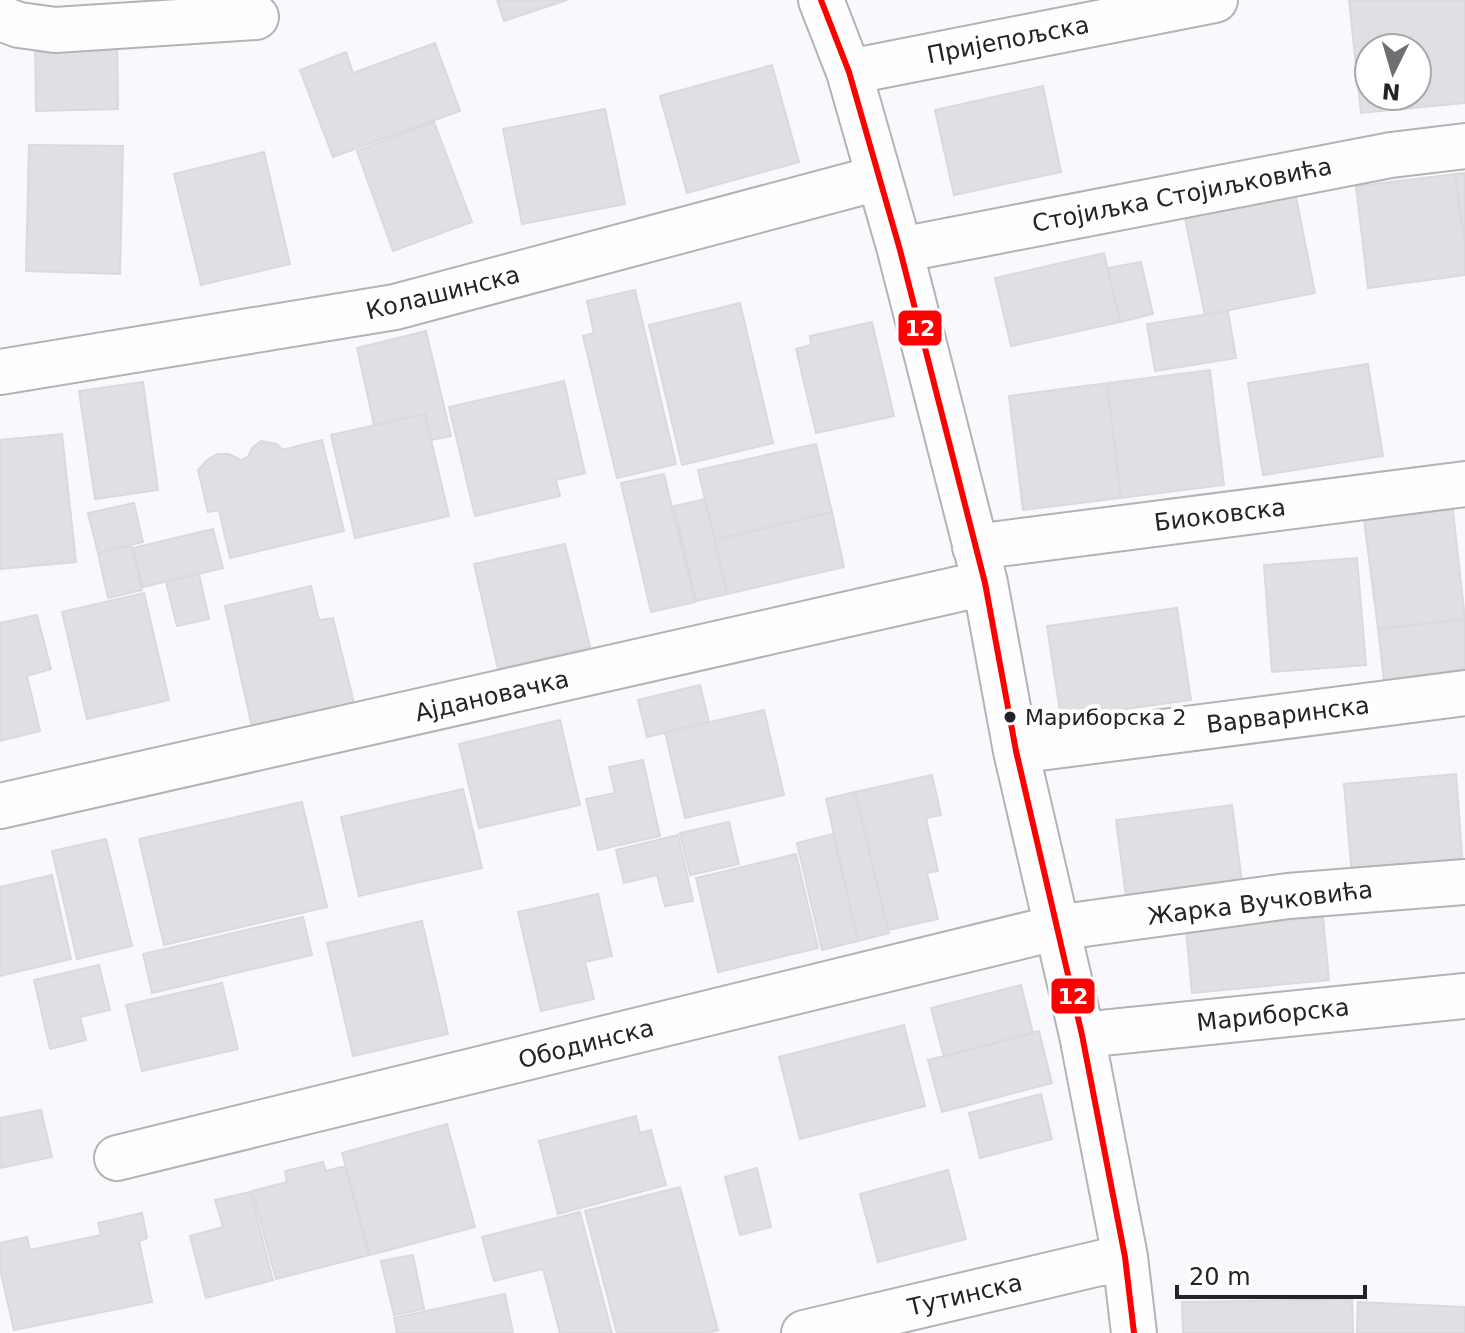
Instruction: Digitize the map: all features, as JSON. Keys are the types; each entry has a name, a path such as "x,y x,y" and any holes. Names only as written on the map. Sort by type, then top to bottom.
{"street":[{"path":"821,0 849,72 900,250 980,565 1016,751 1082,1035 1125,1257 1134,1333"},
{"name":"Пријепољска","path":"849,72 1215,0"},
{"path":"0,18 19,25 55,30 256,17"},
{"name":"Стојиљка Стојиљковића","path":"900,250 1391,155 1465,146"},
{"name":"Колашинска","path":"0,372 395,307 878,178"},
{"name":"Биоковска","path":"980,565 1465,484"},
{"name":"Ајдановачка","path":"0,806 980,565"},
{"name":"Варваринска","path":"1016,751 1465,693"},
{"name":"Жарка Вучковића","path":"1055,928 1288,896 1465,882"},
{"name":"Ободинска","path":"117,1158 1055,928"},
{"name":"Мариборска","path":"1082,1035 1465,996"},
{"name":"Тутинска","path":"804,1333 1125,1257"}],"building":[{"path":"497,0 567,0 504,21"},
{"path":"1349,0 1465,0 1465,103 1433,106 1433,32 1353,32 1353,38"},
{"path":"117,33 118,109 36,111 35,34"},
{"path":"435,43 460,111 333,157 300,70 346,52 353,73"},
{"path":"772,65 799,162 687,193 660,96"},
{"path":"1043,86 1061,172 954,195 935,110"},
{"path":"605,109 625,204 522,224 503,129"},
{"path":"434,122 472,222 393,251 357,151"},
{"path":"29,145 123,146 120,274 26,271"},
{"path":"264,152 290,264 201,285 174,174"},
{"path":"1465,173 1465,246 1455,174"},
{"path":"1455,174 1465,246 1465,275 1368,288 1356,186"},
{"path":"1294,187 1315,293 1205,315 1183,209"},
{"path":"1104,253 1120,322 1011,346 995,278"},
{"path":"1141,262 1153,314 1120,322 1108,268"},
{"path":"635,290 676,464 617,478 583,336 594,333 587,301"},
{"path":"740,303 773,443 682,465 649,325"},
{"path":"1228,311 1236,358 1155,371 1147,324"},
{"path":"872,322 894,416 816,433 796,349 811,345 810,336"},
{"path":"426,331 451,436 431,440 425,414 374,425 357,348"},
{"path":"1368,364 1383,456 1263,475 1248,383"},
{"path":"1210,370 1224,485 1121,498 1107,383"},
{"path":"564,381 585,473 556,480 560,496 475,516 449,407"},
{"path":"143,382 158,490 95,499 79,391"},
{"path":"1107,383 1121,498 1023,510 1009,396"},
{"path":"425,414 449,516 355,538 331,435"},
{"path":"62,434 76,562 0,569 0,440"},
{"path":"322,440 344,531 230,558 219,510 208,512 198,470 217,454 229,454 241,460 248,457 252,448 261,441 277,444 282,450"},
{"path":"816,444 832,512 715,540 698,470"},
{"path":"664,474 695,602 651,612 621,483"},
{"path":"1451,493 1465,619 1378,629 1362,504"},
{"path":"705,499 727,594 696,601 674,506"},
{"path":"134,503 143,542 98,553 88,513"},
{"path":"832,512 844,567 727,594 715,540"},
{"path":"213,529 223,568 143,587 133,548"},
{"path":"565,544 590,647 498,669 474,564"},
{"path":"131,545 142,590 108,598 98,553"},
{"path":"1357,558 1366,665 1272,672 1264,565"},
{"path":"199,574 209,619 177,626 166,582"},
{"path":"311,586 319,620 333,618 354,703 252,727 225,606"},
{"path":"144,593 169,700 87,719 62,612"},
{"path":"1177,608 1191,700 1061,718 1047,626"},
{"path":"37,615 51,669 27,676 40,731 0,741 0,623"},
{"path":"1465,619 1465,669 1384,680 1378,629"},
{"path":"700,685 709,722 647,737 638,700"},
{"path":"764,710 784,795 685,818 665,732"},
{"path":"560,720 580,805 479,828 459,744"},
{"path":"643,760 660,836 598,850 586,799 615,793 609,767"},
{"path":"1456,774 1463,867 1352,876 1344,784"},
{"path":"932,775 941,815 926,818 938,871 927,873 938,919 888,930 855,792"},
{"path":"463,789 482,868 359,896 341,817"},
{"path":"855,792 889,933 858,941 826,799"},
{"path":"302,802 327,907 164,945 139,839"},
{"path":"1232,805 1242,882 1126,897 1116,820"},
{"path":"729,822 739,864 690,875 680,833"},
{"path":"833,834 858,941 822,950 797,843"},
{"path":"678,835 693,901 665,906 657,875 624,883 616,850"},
{"path":"106,839 132,946 77,959 52,851"},
{"path":"796,854 818,948 718,972 696,878"},
{"path":"52,875 71,959 0,976 0,887"},
{"path":"598,894 612,956 585,962 594,999 541,1011 518,912"},
{"path":"303,917 312,955 152,993 143,954"},
{"path":"1323,917 1329,980 1192,993 1186,930"},
{"path":"422,921 448,1034 353,1056 327,943"},
{"path":"99,965 110,1010 80,1017 86,1040 50,1049 34,980"},
{"path":"222,983 238,1049 142,1071 126,1005"},
{"path":"1021,985 1033,1033 944,1057 931,1008"},
{"path":"904,1025 925,1106 800,1139 779,1057"},
{"path":"1039,1031 1052,1083 942,1112 928,1060"},
{"path":"1041,1094 1052,1139 980,1158 969,1113"},
{"path":"41,1110 52,1157 0,1168 0,1118"},
{"path":"636,1116 640,1133 651,1130 666,1185 558,1214 539,1141"},
{"path":"447,1124 475,1227 370,1255 342,1153"},
{"path":"323,1162 326,1171 345,1166 369,1255 276,1279 252,1191 287,1182 285,1171"},
{"path":"757,1168 771,1227 740,1235 725,1177"},
{"path":"948,1170 966,1239 878,1262 860,1194"},
{"path":"680,1187 718,1330 708,1333 617,1333 585,1211"},
{"path":"250,1192 273,1280 206,1298 190,1236 223,1227 215,1200"},
{"path":"580,1212 612,1333 560,1333 543,1269 494,1281 482,1237"},
{"path":"142,1213 147,1238 139,1241 152,1302 14,1330 0,1269 0,1243 27,1237 30,1250 101,1235 98,1223"},
{"path":"413,1255 424,1309 394,1315 381,1261"},
{"path":"505,1294 513,1333 397,1333 394,1318"},
{"path":"1352,1299 1353,1333 1183,1333 1182,1302"},
{"path":"1358,1302 1465,1307 1465,1333 1357,1333"}],"transit line":[{"name":"12","path":"821,0 849,72 900,250 985,583 1016,751 1082,1035 1125,1257 1134,1333"}],"place":[{"name":"Мариборска 2","path":"1010,717"}]}
